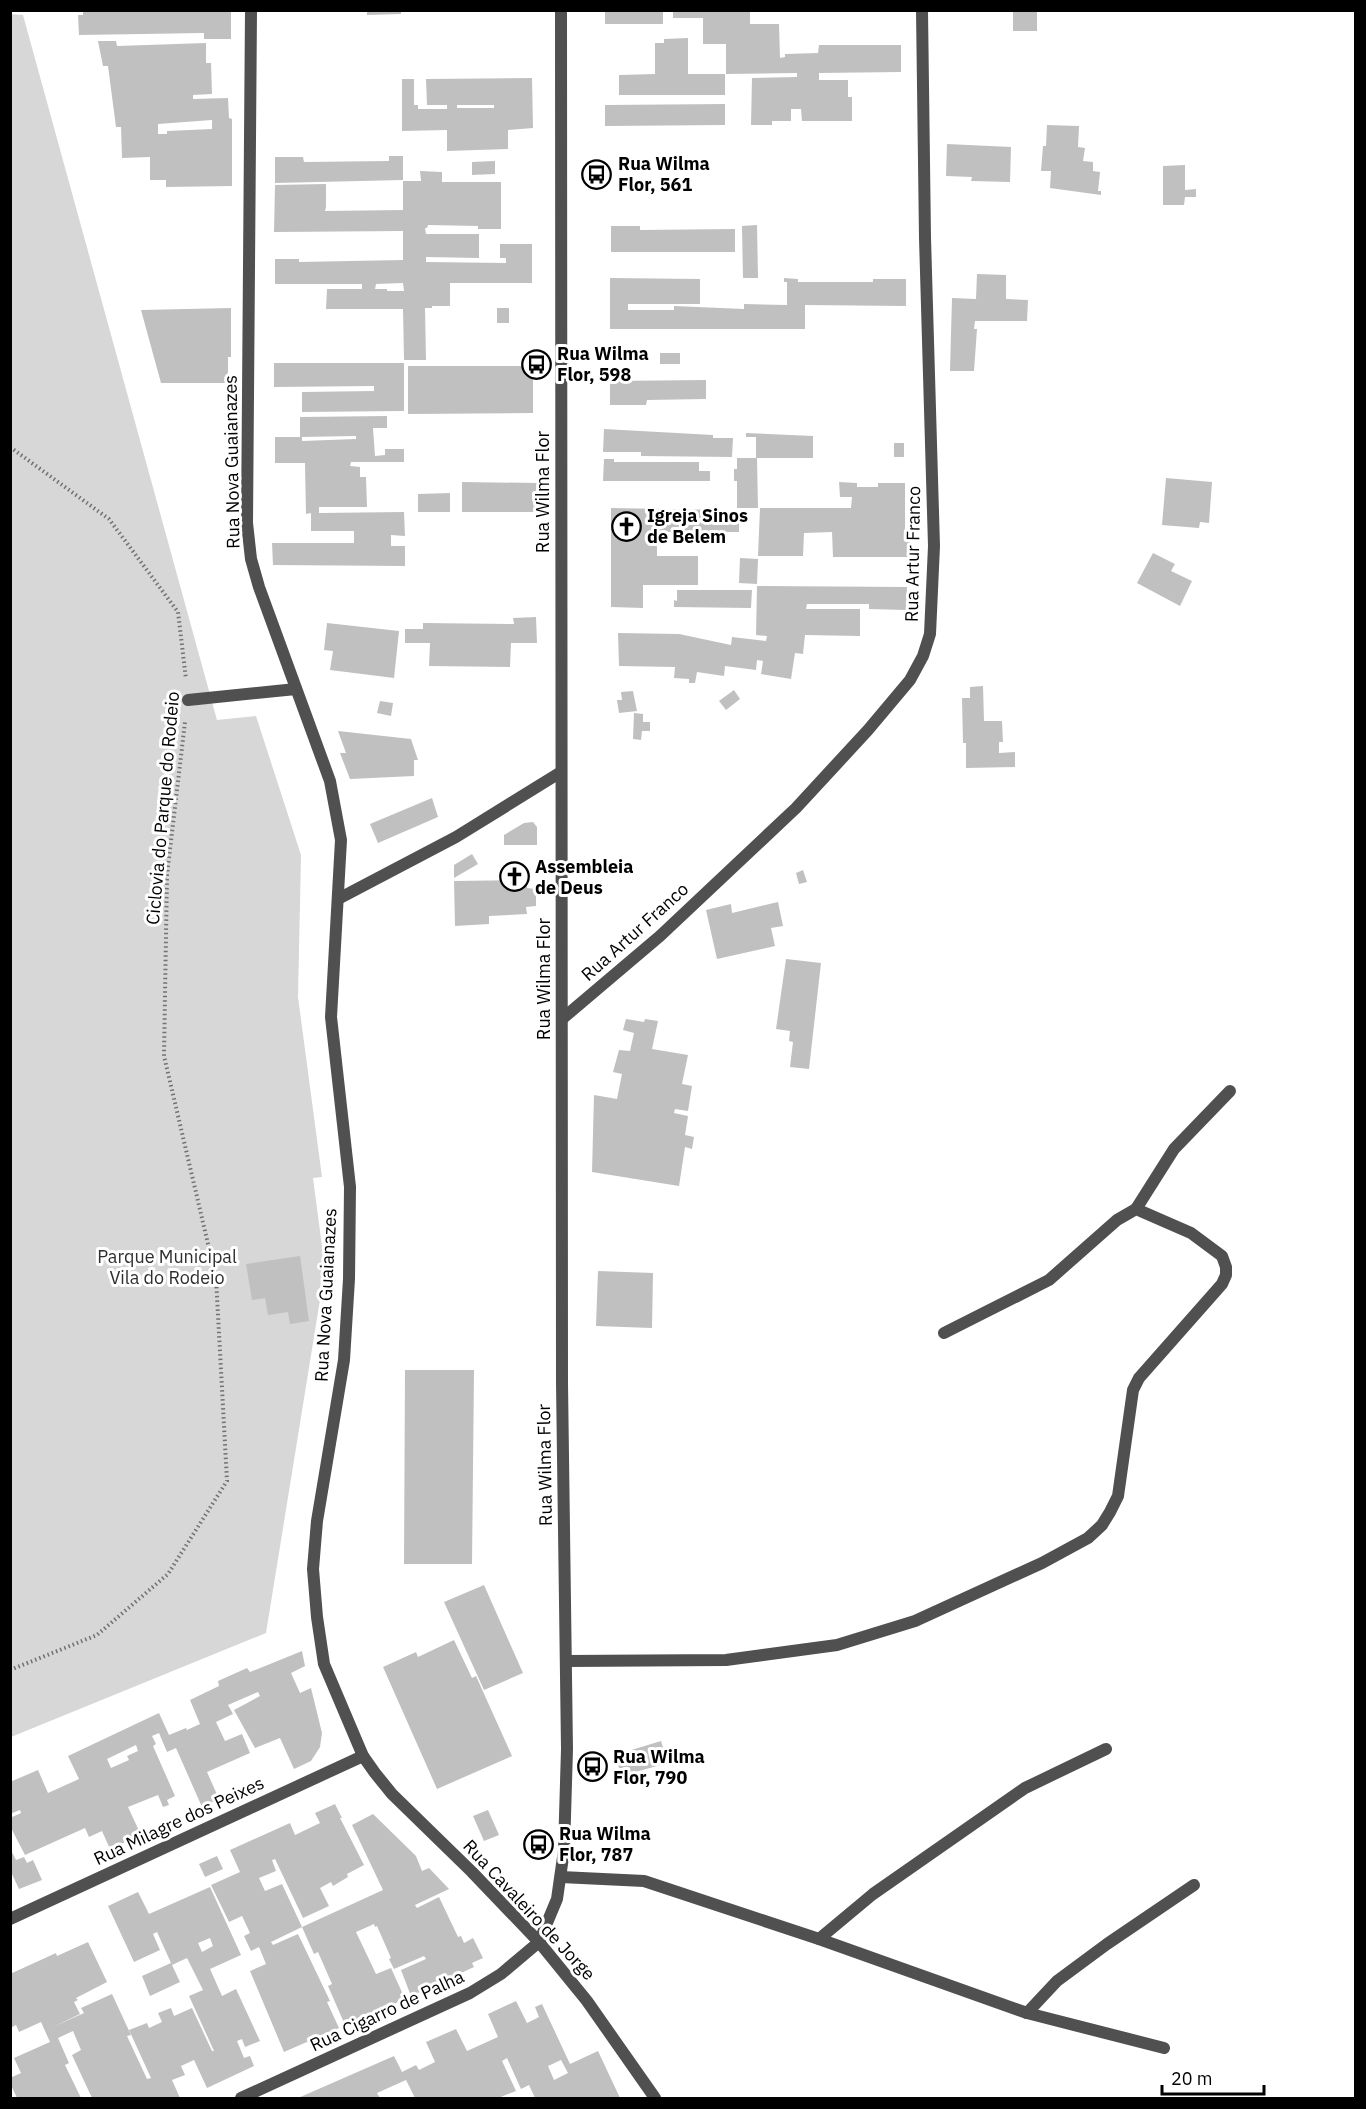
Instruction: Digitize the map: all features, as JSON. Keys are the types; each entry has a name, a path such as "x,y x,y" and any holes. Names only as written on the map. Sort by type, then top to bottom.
{"street":[{"name":"Rua Nova Guaianazes","path":"251,10 247,523 251,559 259,587 330,781 341,840 331,1017 350,1187 349,1279 344,1360 317,1521 314,1569 316,1617 324,1664 363,1756"},
{"name":"Rua Wilma Flor","path":"538,1942 557,1899 561,1877 567,1749 562,1383 561,10"},
{"name":"Rua Artur Franco","path":"562,1019 660,936 796,808 868,730 910,680 923,656 930,633 934,546 925,238 922,10"},
{"path":"188,700 296,689"},
{"path":"338,899 456,837 561,772"},
{"path":"944,1333 1050,1280 1117,1220 1136,1209 1174,1149 1230,1091"},
{"path":"566,1661 726,1660 837,1645 915,1621 1042,1563 1088,1538 1102,1525 1118,1496 1130,1404 1139,1378 1222,1284 1226,1275 1222,1257 1191,1233 1136,1209"},
{"path":"819,1939 873,1894 1025,1788 1106,1749"},
{"name":"Rua Milagre dos Peixes","path":"10,1919 363,1756"},
{"name":"Rua Cavaleiro de Jorge","path":"363,1756 392,1794 472,1872 538,1942 587,2001 655,2098"},
{"path":"561,1877 644,1881 819,1939 1027,2013 1164,2048"},
{"path":"1027,2013 1057,1981 1194,1885"},
{"name":"Rua Cigarro de Palha","path":"241,2098 470,1994 501,1974 538,1942"}],"path":[{"name":"Ciclovia do Parque do Rodeio","path":"10,447 109,519 178,612 188,700 167,875 164,1056 216,1278 227,1481 168,1574 97,1635 10,1670"}],"green space":[{"name":"Parque Municipal Vila do Rodeio","path":"10,14 23,15 217,720 256,716 301,855 298,997 322,1177 313,1178 325,1269 266,1633 11,1737"}],"building":[{"path":"83,10 231,10 231,39 204,39 204,33 79,35 78,15 83,15"},
{"path":"367,10 401,10 401,14 367,15"},
{"path":"605,10 663,10 663,24 605,24"},
{"path":"673,10 750,10 750,24 779,24 780,58 785,57 785,54 818,53 819,45 901,45 901,72 819,73 819,80 848,80 848,97 852,97 852,121 802,121 801,109 791,109 791,121 772,121 772,125 751,125 752,78 797,77 797,73 726,74 726,44 703,44 703,18 673,18"},
{"path":"1013,10 1037,10 1037,31 1013,31"},
{"path":"688,38 688,74 725,74 725,95 619,95 619,75 655,74 655,43 664,43 664,39"},
{"path":"98,41 116,41 117,46 206,43 206,63 211,63 212,94 193,95 193,99 228,98 229,118 232,119 232,186 166,187 166,180 150,180 150,157 122,158 121,127 116,127 108,66 103,66","holes":["212,120 212,129 167,131 167,134 158,134 158,124"]},
{"path":"532,78 533,128 508,130 508,149 447,151 447,130 402,131 402,79 414,79 414,105 418,105 418,109 447,109 447,105 427,105 426,79","holes":["457,105 494,105 494,108 457,108"]},
{"path":"725,104 725,125 605,126 605,105"},
{"path":"1047,125 1079,126 1078,147 1085,148 1083,161 1093,162 1093,171 1100,172 1098,191 1101,191 1101,195 1050,188 1051,171 1041,171"},
{"path":"947,144 1011,147 1010,182 971,181 972,177 946,176"},
{"path":"389,156 403,156 403,180 275,183 275,157 303,157 304,162 389,161"},
{"path":"495,161 495,174 472,175 472,162"},
{"path":"1185,165 1185,190 1196,189 1196,197 1185,197 1184,205 1163,205 1163,166"},
{"path":"420,171 442,172 442,182 501,182 501,229 428,225 425,228 426,234 479,234 479,258 426,257 426,262 506,263 506,258 500,258 500,244 532,244 532,283 450,283 450,306 425,308 426,360 404,360 403,309 326,309 327,289 362,289 362,284 275,284 275,259 299,259 299,262 403,260 403,231 274,232 275,185 326,184 325,211 403,210 403,181 421,181","holes":["403,283 404,291 387,291 387,289 375,289 376,284"]},
{"path":"757,225 758,278 743,278 742,226"},
{"path":"611,226 640,226 640,230 735,229 735,252 611,252"},
{"path":"977,274 1006,275 1006,299 1028,300 1027,321 975,321 974,329 977,329 974,371 950,371 952,298 976,299"},
{"path":"610,278 700,279 700,304 628,304 628,310 674,310 674,306 744,309 744,304 787,305 787,282 784,282 784,278 798,279 798,282 873,282 873,279 906,279 906,306 805,305 805,329 610,329"},
{"path":"231,308 231,357 228,357 228,383 161,383 141,310"},
{"path":"497,308 509,308 509,323 497,323"},
{"path":"660,353 680,353 680,364 660,364"},
{"path":"274,363 404,363 404,411 302,412 302,392 374,391 374,386 274,387"},
{"path":"408,366 533,366 533,413 408,414"},
{"path":"706,380 706,399 647,400 646,405 610,405 610,381"},
{"path":"387,416 387,428 373,428 375,456 385,455 385,449 404,449 404,462 351,462 350,466 360,467 360,477 366,477 367,507 319,507 319,513 404,512 405,536 391,535 391,546 405,546 405,566 273,565 272,543 354,543 354,531 311,531 311,513 306,514 305,463 275,463 275,437 300,437 300,417","holes":["356,436 356,439 302,441 300,437"]},
{"path":"604,429 733,438 732,457 641,456 641,452 603,452"},
{"path":"746,433 813,436 813,458 756,458 756,437 746,437"},
{"path":"894,443 904,443 904,457 894,457"},
{"path":"737,458 757,458 758,508 737,508 737,481 734,481 734,469 737,469"},
{"path":"604,459 614,459 614,462 699,462 699,471 710,471 710,481 603,481"},
{"path":"1166,478 1212,482 1209,523 1200,522 1199,528 1162,525"},
{"path":"462,482 538,483 538,512 462,512"},
{"path":"839,482 857,483 857,487 878,487 878,483 905,483 905,533 910,532 910,557 833,557 832,532 804,533 803,556 758,556 760,508 851,508 852,497 840,497"},
{"path":"450,493 450,512 418,512 418,494"},
{"path":"611,508 722,510 722,514 739,514 739,532 657,532 657,556 698,556 698,585 643,585 643,608 611,607"},
{"path":"1153,553 1175,564 1171,571 1192,581 1180,606 1137,583"},
{"path":"740,558 758,559 757,584 739,583"},
{"path":"757,586 907,587 906,610 869,609 869,604 807,604 806,609 860,609 860,636 805,635 803,654 795,653 791,679 761,674 763,661 757,660 756,670 725,666 724,676 697,672 695,683 689,683 689,679 674,678 675,667 619,666 618,633 679,634 731,645 732,637 766,641 767,636 756,635"},
{"path":"677,590 752,590 751,608 674,607 674,600 677,601"},
{"path":"536,617 537,643 511,643 510,667 429,666 430,643 405,643 405,629 423,629 423,623 514,624 513,618"},
{"path":"327,623 399,631 394,678 330,670 333,651 324,650"},
{"path":"983,686 984,721 1002,721 1003,742 999,742 999,753 1015,752 1015,767 966,768 962,698 970,698 970,687"},
{"path":"734,690 740,699 726,710 719,701"},
{"path":"633,691 637,711 619,713 617,700 622,700 621,692"},
{"path":"380,701 393,703 391,716 377,713"},
{"path":"634,713 643,714 643,722 650,722 650,731 642,731 641,740 633,739"},
{"path":"338,731 411,739 418,760 414,760 414,776 350,779 340,753 346,753"},
{"path":"432,798 438,817 378,843 370,824"},
{"path":"533,822 537,827 537,845 504,845 504,835 524,823"},
{"path":"472,854 478,864 454,878 454,865"},
{"path":"803,870 807,882 799,884 796,873"},
{"path":"527,880 527,888 536,889 536,906 526,907 527,914 489,916 489,924 455,926 454,881"},
{"path":"778,902 783,926 771,928 775,946 717,959 706,910 731,904 732,913"},
{"path":"786,959 821,963 809,1069 790,1067 793,1042 789,1041 790,1031 776,1029"},
{"path":"626,1019 644,1022 645,1019 658,1021 652,1049 688,1055 682,1084 692,1086 688,1111 675,1109 674,1113 688,1116 685,1135 694,1137 692,1149 685,1147 679,1186 592,1172 594,1095 617,1099 622,1074 613,1072 619,1050 630,1051 634,1033 623,1030"},
{"path":"300,1256 309,1321 290,1324 288,1312 268,1315 265,1298 252,1300 246,1264"},
{"path":"598,1271 653,1273 652,1328 596,1326"},
{"path":"405,1370 474,1370 472,1564 404,1564"},
{"path":"484,1585 523,1673 484,1690 444,1602"},
{"path":"454,1640 472,1678 476,1676 512,1756 437,1789 383,1667 416,1652 418,1657"},
{"path":"302,1651 305,1666 291,1673 300,1693 311,1688 322,1733 320,1747 311,1761 294,1769 280,1738 255,1748 234,1710 260,1696 258,1692 228,1705 233,1714 216,1722 225,1741 242,1734 250,1753 207,1772 219,1799 202,1807 176,1748 167,1752 159,1733 152,1736 156,1744 153,1746 175,1796 167,1800 169,1805 163,1807 158,1795 128,1807 141,1835 110,1849 102,1831 89,1837 85,1828 25,1855 10,1826 10,1818 21,1813 20,1810 10,1814 10,1782 38,1770 48,1793 79,1779 68,1756 159,1713 169,1735 186,1728 187,1730 200,1724 190,1700 219,1686 218,1681 247,1668 250,1672","holes":["136,1745 138,1751 127,1756 129,1760 111,1768 107,1759"]},
{"path":"661,1741 668,1763 628,1774 629,1779 623,1781 615,1755"},
{"path":"335,1804 364,1865 347,1874 348,1877 333,1886 331,1882 320,1888 329,1906 303,1918 275,1859 272,1860 276,1871 259,1878 265,1891 282,1884 302,1927 271,1942 273,1945 298,1934 330,2001 327,2002 339,2028 284,2052 250,1971 266,1964 259,1947 251,1951 244,1936 250,1933 242,1916 229,1922 211,1885 240,1872 230,1850 290,1823 295,1835 320,1823 315,1813"},
{"path":"488,1810 499,1835 484,1841 473,1816"},
{"path":"373,1814 416,1856 422,1871 429,1868 449,1889 415,1905 417,1908 439,1897 458,1937 461,1936 464,1943 473,1938 483,1958 472,1963 474,1967 411,1996 401,1970 426,1959 424,1956 394,1969 377,1926 375,1927 374,1924 356,1932 376,1974 391,1968 405,1999 345,2025 328,1986 332,1984 318,1952 314,1954 302,1927 383,1890 352,1825"},
{"path":"10,1848 16,1860 24,1857 27,1863 33,1860 42,1880 19,1889 10,1870"},
{"path":"217,1856 223,1869 205,1877 199,1864"},
{"path":"210,1887 241,1955 210,1969 222,1996 236,1989 260,2041 245,2047 242,2039 237,2041 244,2058 250,2056 254,2066 207,2088 194,2060 181,2066 185,2075 172,2080 180,2098 92,2098 72,2055 81,2050 73,2031 58,2038 69,2063 65,2065 81,2098 17,2098 10,2078 21,2073 14,2058 50,2042 41,2022 19,2032 16,2025 10,2028 10,1974 56,1953 57,1956 88,1942 107,1982 76,1998 78,2000 74,2002 80,2014 53,2027 84,2013 81,2008 112,1994 131,2035 127,2036 147,2079 151,2078 129,2030 147,2023 149,2028 162,2022 158,2013 171,2008 174,2016 192,2008 214,2051 189,1996 203,1990 187,1958 172,1965 180,1982 150,1996 142,1976 171,1963 157,1932 153,1934 160,1950 134,1962 108,1906 138,1892 149,1914","holes":["210,1938 213,1946 202,1952 198,1943"]},
{"path":"516,2001 527,2023 539,2017 535,2007 542,2004 570,2064 598,2051 620,2098 535,2098 529,2085 521,2089 507,2058 502,2061 516,2091 498,2098 415,2098 406,2080 377,2093 380,2098 298,2098 394,2056 402,2072 416,2065 419,2070 435,2062 426,2042 456,2029 467,2051 498,2037 488,2014","holes":["561,2060 568,2073 554,2080 548,2066"]}],"place":[{"name":"Rua Wilma Flor, 561","path":"597,174"},
{"name":"Rua Wilma Flor, 598","path":"536,364"},
{"name":"Igreja Sinos de Belem","path":"626,526"},
{"name":"Assembleia de Deus","path":"514,877"},
{"name":"Rua Wilma Flor, 790","path":"592,1767"},
{"name":"Rua Wilma Flor, 787","path":"538,1844"}]}
